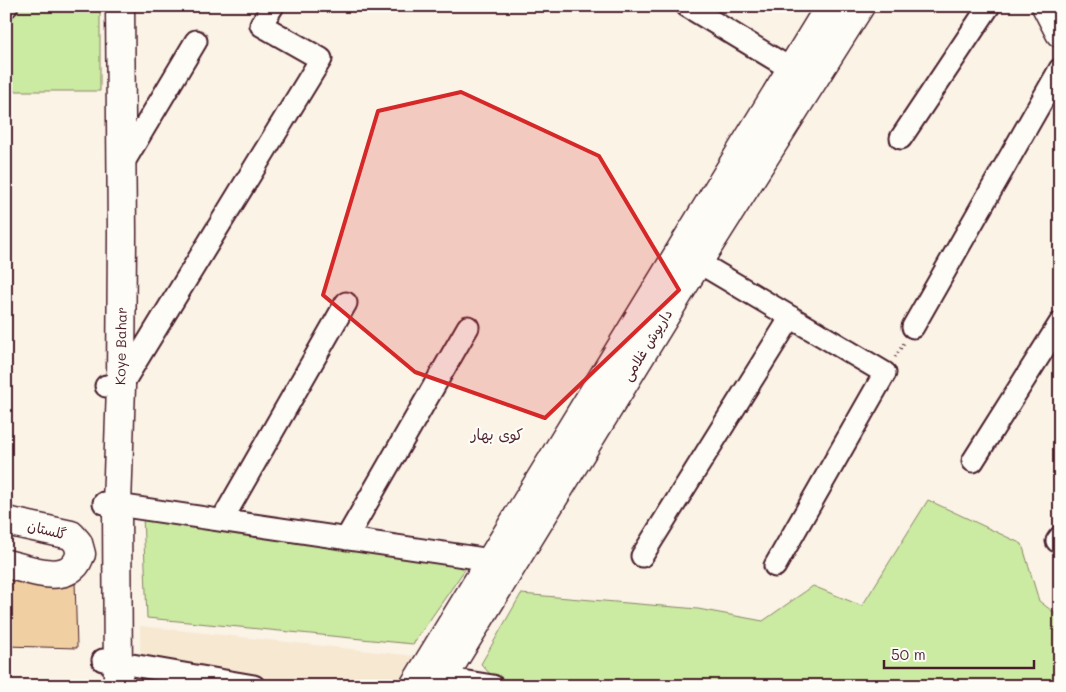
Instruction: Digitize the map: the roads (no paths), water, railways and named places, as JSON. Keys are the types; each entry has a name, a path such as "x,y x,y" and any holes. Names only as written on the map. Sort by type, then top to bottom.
{"street":[{"name":"Koye Bahar","path":"107,6 109,233 114,386"},
{"name":"Koye Bahar","path":"111,674 110,504 122,165 120,6"},
{"path":"114,386 321,59 261,25 273,6"},
{"path":"687,6 791,69"},
{"name":"داریوش غلامی","path":"440,682 556,473 791,69 830,6"},
{"name":"داریوش غلامی","path":"414,686 491,560 556,473 698,262 860,6"},
{"path":"901,138 989,6"},
{"path":"1046,6 1060,33"},
{"path":"122,165 196,42"},
{"path":"913,327 1060,69"},
{"path":"698,262 886,373 775,566"},
{"path":"222,520 346,303"},
{"path":"642,556 790,317"},
{"path":"973,462 1060,323"},
{"path":"346,539 468,327"},
{"path":"110,504 491,560"},
{"name":"گلستان","path":"6,521 71,535 78,543 81,554 75,565 63,572 51,574 6,564"},
{"path":"111,674 254,686"},
{"path":"440,682 494,686"}],"district":[{"name":"کوی بهار","path":"497,435"}]}
